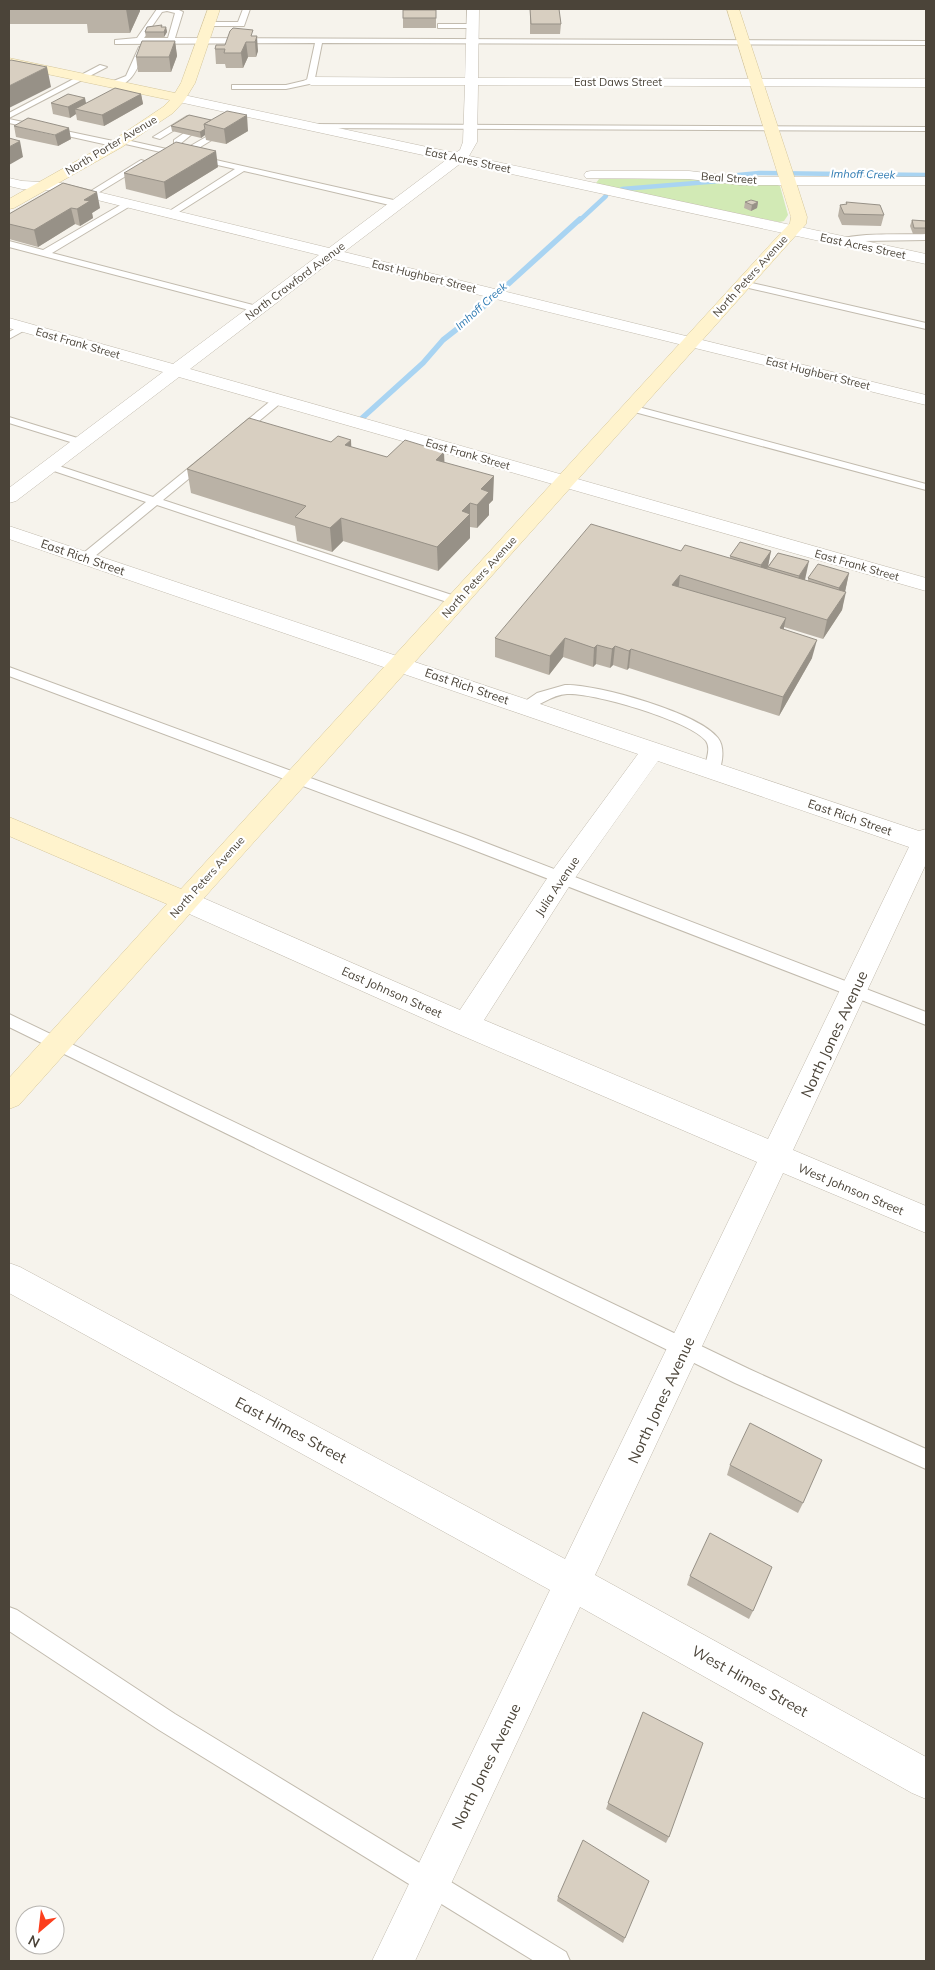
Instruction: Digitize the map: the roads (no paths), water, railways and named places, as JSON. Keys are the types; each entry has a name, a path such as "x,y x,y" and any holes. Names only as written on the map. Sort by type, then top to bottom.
{"street":[{"name":"North Porter Avenue","path":"9,205 120,142 168,110 179,98 202,44 214,9"},
{"name":"North Crawford Avenue","path":"9,496 459,159 469,148 470,81 474,32 473,9"},
{"name":"North Peters Avenue","path":"9,1097 798,224 799,217 733,9"},
{"name":"East Acres Street","path":"9,62 179,98 226,112 308,126 926,259"},
{"name":"East Daws Street","path":"311,81 926,84"},
{"name":"Beal Street","path":"564,181 575,177 593,175 706,176 741,180 786,175 926,181"},
{"name":"East Hughbert Street","path":"9,182 22,185 61,187 926,400"},
{"name":"East Frank Street","path":"13,329 175,370 926,585"},
{"name":"East Rich Street","path":"9,532 712,771 926,841"},
{"name":"Julia Avenue","path":"466,1025 561,878 653,750"},
{"name":"East Johnson Street","path":"9,826 185,901 466,1025 776,1157"},
{"name":"North Jones Avenue","path":"393,1961 926,841"},
{"name":"West Johnson Street","path":"776,1157 926,1220"},
{"name":"East Himes Street","path":"9,1277 573,1583"},
{"name":"West Himes Street","path":"573,1583 926,1779"}],"lane":[{"path":"139,40 160,10 167,9"},
{"path":"171,9 178,12 171,40"},
{"path":"245,40 238,37 246,9"},
{"path":"208,24 241,24"},
{"path":"442,26 474,32"},
{"path":"147,29 156,29"},
{"path":"165,29 174,29"},
{"path":"114,84 129,77 142,49 226,40 319,40 474,32 744,42 926,43"},
{"path":"118,42 171,40 202,44"},
{"path":"226,40 234,43 251,43 262,40"},
{"path":"235,87 286,86 311,81 319,40"},
{"path":"9,116 103,67"},
{"path":"157,137 191,118 200,120"},
{"path":"9,121 182,154 398,204"},
{"path":"182,154 227,126 217,123"},
{"path":"308,126 926,129"},
{"path":"135,132 196,146"},
{"path":"177,142 187,135"},
{"path":"90,194 163,150"},
{"path":"171,214 242,168"},
{"path":"45,253 129,204"},
{"path":"843,241 863,238 926,237"},
{"path":"9,244 257,310"},
{"path":"743,284 926,326"},
{"path":"226,442 278,400"},
{"path":"631,408 926,487"},
{"path":"9,420 80,442"},
{"path":"85,558 212,454"},
{"path":"48,466 458,601"},
{"path":"9,671 561,878 926,1019"},
{"path":"525,706 552,691 581,689 594,691 684,721 708,733 713,741 716,748 712,771"},
{"path":"9,1020 685,1349 926,1459"},
{"path":"9,1618 166,1722 556,1961"}],"waterway":[{"name":"Imhoff Creek","path":"622,189 720,181 728,176 759,173 926,175"},
{"name":"Imhoff Creek","path":"579,221 606,196"},
{"name":"Imhoff Creek","path":"360,420 423,363 443,340 471,318 580,219"}]}
